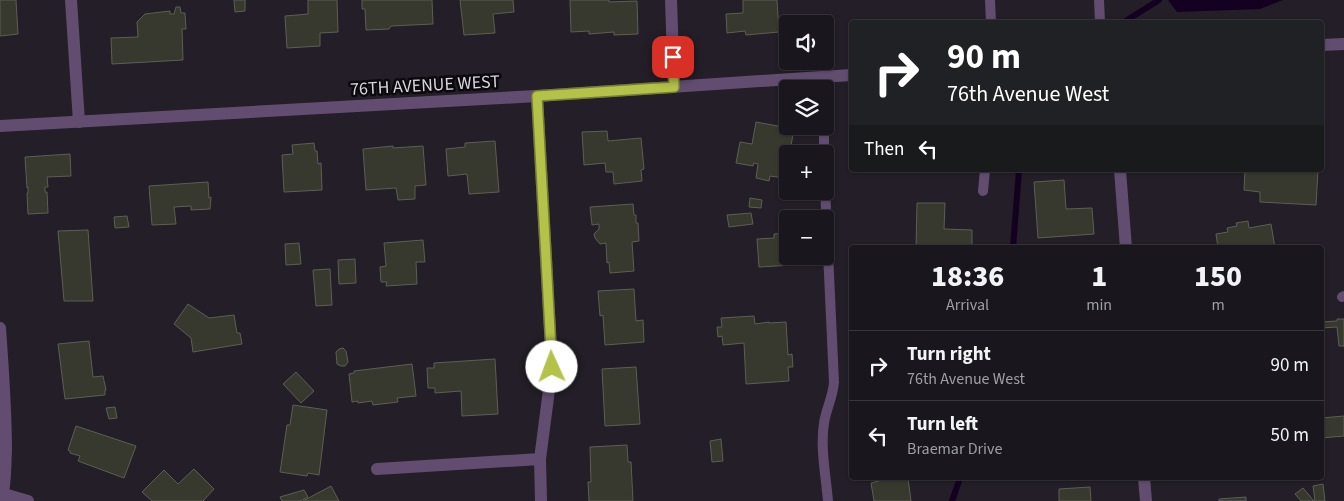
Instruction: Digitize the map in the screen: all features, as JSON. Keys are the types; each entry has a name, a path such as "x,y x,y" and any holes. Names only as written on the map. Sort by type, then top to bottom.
{"street":[{"path":"71,0 79,122"},
{"path":"671,0 674,87"},
{"path":"1324,45 1344,44"},
{"name":"76TH AVENUE WEST","path":"834,80 849,76"},
{"name":"76TH AVENUE WEST","path":"0,126 674,87 779,84"},
{"path":"537,96 552,367 540,459 540,501"},
{"path":"1120,172 1126,245"},
{"path":"0,328 6,417 2,498 28,501"},
{"path":"377,469 540,459"},
{"path":"1144,480 1146,501"}],"lane":[{"path":"990,0 992,20"},
{"path":"1099,0 1100,20"},
{"path":"983,191 985,172"},
{"path":"826,200 834,382 833,394 824,424 828,501"}],"shaded area":[{"path":"1168,0 1283,0 1260,9 1177,12"}],"building":[{"path":"0,0 16,0 18,34 0,36"},
{"path":"234,0 245,0 245,11 235,12"},
{"path":"308,0 337,0 338,32 320,33 320,46 287,48 285,16 308,14"},
{"path":"362,0 432,0 433,24 391,26 389,29 366,30 365,9 362,9"},
{"path":"460,0 513,0 514,12 493,14 495,33 464,35"},
{"path":"570,0 637,1 638,34 614,35 614,32 589,34 589,31 571,32"},
{"path":"743,0 777,0 779,32 746,35 745,31 727,33 726,14 743,13"},
{"path":"176,7 180,7 181,13 185,13 186,29 182,29 183,60 112,64 111,38 138,37 137,22 145,14 170,11 170,14 174,14"},
{"path":"756,122 779,126 779,135 793,135 791,145 779,145 779,177 770,176 769,181 756,178 758,164 754,163 753,166 736,163 740,142 752,144"},
{"path":"607,131 608,141 641,138 644,169 641,170 642,181 614,184 613,172 606,172 605,163 584,165 582,132"},
{"path":"495,141 499,192 469,194 467,174 448,176 446,149 465,147 465,143"},
{"path":"314,143 318,164 321,163 322,190 284,192 282,155 293,154 292,145"},
{"path":"393,146 393,148 423,146 426,185 415,186 415,199 398,200 396,188 366,190 363,149"},
{"path":"70,154 71,176 47,177 48,187 45,187 45,192 47,192 48,213 28,214 25,157"},
{"path":"1245,172 1318,172 1316,205 1260,202 1260,192 1244,190"},
{"path":"1064,180 1066,209 1092,208 1094,234 1038,238 1034,182"},
{"path":"208,182 209,198 211,197 210,209 191,210 191,206 174,207 176,224 152,225 149,186"},
{"path":"750,198 762,200 761,208 749,207"},
{"path":"917,203 945,203 944,229 972,230 972,245 916,245"},
{"path":"633,204 636,223 638,223 639,241 632,242 634,271 610,273 609,262 607,263 606,243 600,244 595,238 594,234 599,229 599,224 592,225 590,207"},
{"path":"751,213 753,224 729,227 727,215"},
{"path":"127,216 129,227 115,228 114,217"},
{"path":"1248,221 1249,228 1271,224 1274,245 1218,245 1216,234 1228,232 1227,228 1237,226 1236,223"},
{"path":"88,230 93,301 64,301 58,231"},
{"path":"774,234 779,234 779,265 793,265 759,267 757,239 774,238"},
{"path":"423,240 425,262 416,262 417,284 386,286 387,282 381,282 380,267 386,266 384,243"},
{"path":"299,243 301,264 286,265 285,244"},
{"path":"355,259 356,283 339,284 338,260"},
{"path":"330,269 332,305 316,306 313,270"},
{"path":"634,289 636,321 643,320 644,342 605,345 603,315 600,316 598,291"},
{"path":"188,304 209,318 234,315 237,333 240,333 242,344 193,352 191,338 174,324"},
{"path":"754,316 755,324 786,322 788,355 792,354 793,367 788,367 789,381 746,384 744,343 723,345 722,336 718,337 717,327 722,327 721,318"},
{"path":"1337,319 1344,319 1344,346 1339,346 1337,327 1324,328 1324,322 1337,321"},
{"path":"89,341 93,377 103,376 106,390 105,395 65,399 58,344"},
{"path":"343,348 346,351 348,362 345,366 341,366 337,364 336,352"},
{"path":"495,359 498,414 462,416 461,391 435,393 435,388 428,388 427,368 434,368 434,363"},
{"path":"412,364 416,396 397,398 398,402 373,405 372,401 352,402 349,374 354,373 354,371"},
{"path":"636,367 640,424 605,426 602,369"},
{"path":"296,372 314,391 301,403 283,384"},
{"path":"293,405 327,410 319,475 308,473 307,476 280,472 287,425 290,425"},
{"path":"115,407 117,418 109,419 106,408"},
{"path":"1344,416 1344,436 1324,438 1324,418"},
{"path":"76,426 136,446 124,478 78,461 80,456 70,453 68,450"},
{"path":"721,439 723,461 712,462 710,441"},
{"path":"627,445 628,462 631,462 633,501 589,501 588,482 591,482 590,447"},
{"path":"194,469 214,489 203,501 152,501 142,492 164,470 178,484"},
{"path":"908,480 911,501 874,501 871,483"},
{"path":"1323,484 1325,501 1315,501 1313,486"},
{"path":"331,486 339,501 303,501"},
{"path":"1090,487 1091,501 1059,501 1059,489"},
{"path":"1303,488 1314,501 1301,501 1295,494"},
{"path":"304,490 308,497 300,501 282,501 280,497"},
{"path":"1246,497 1246,501 1219,501 1219,499"}],"waterway":[{"path":"1127,20 1159,0"},
{"path":"1013,245 1019,172"},
{"path":"952,501 959,480"}],"route":[{"path":"552,367 549,284 537,96 674,87 673,57"}]}
